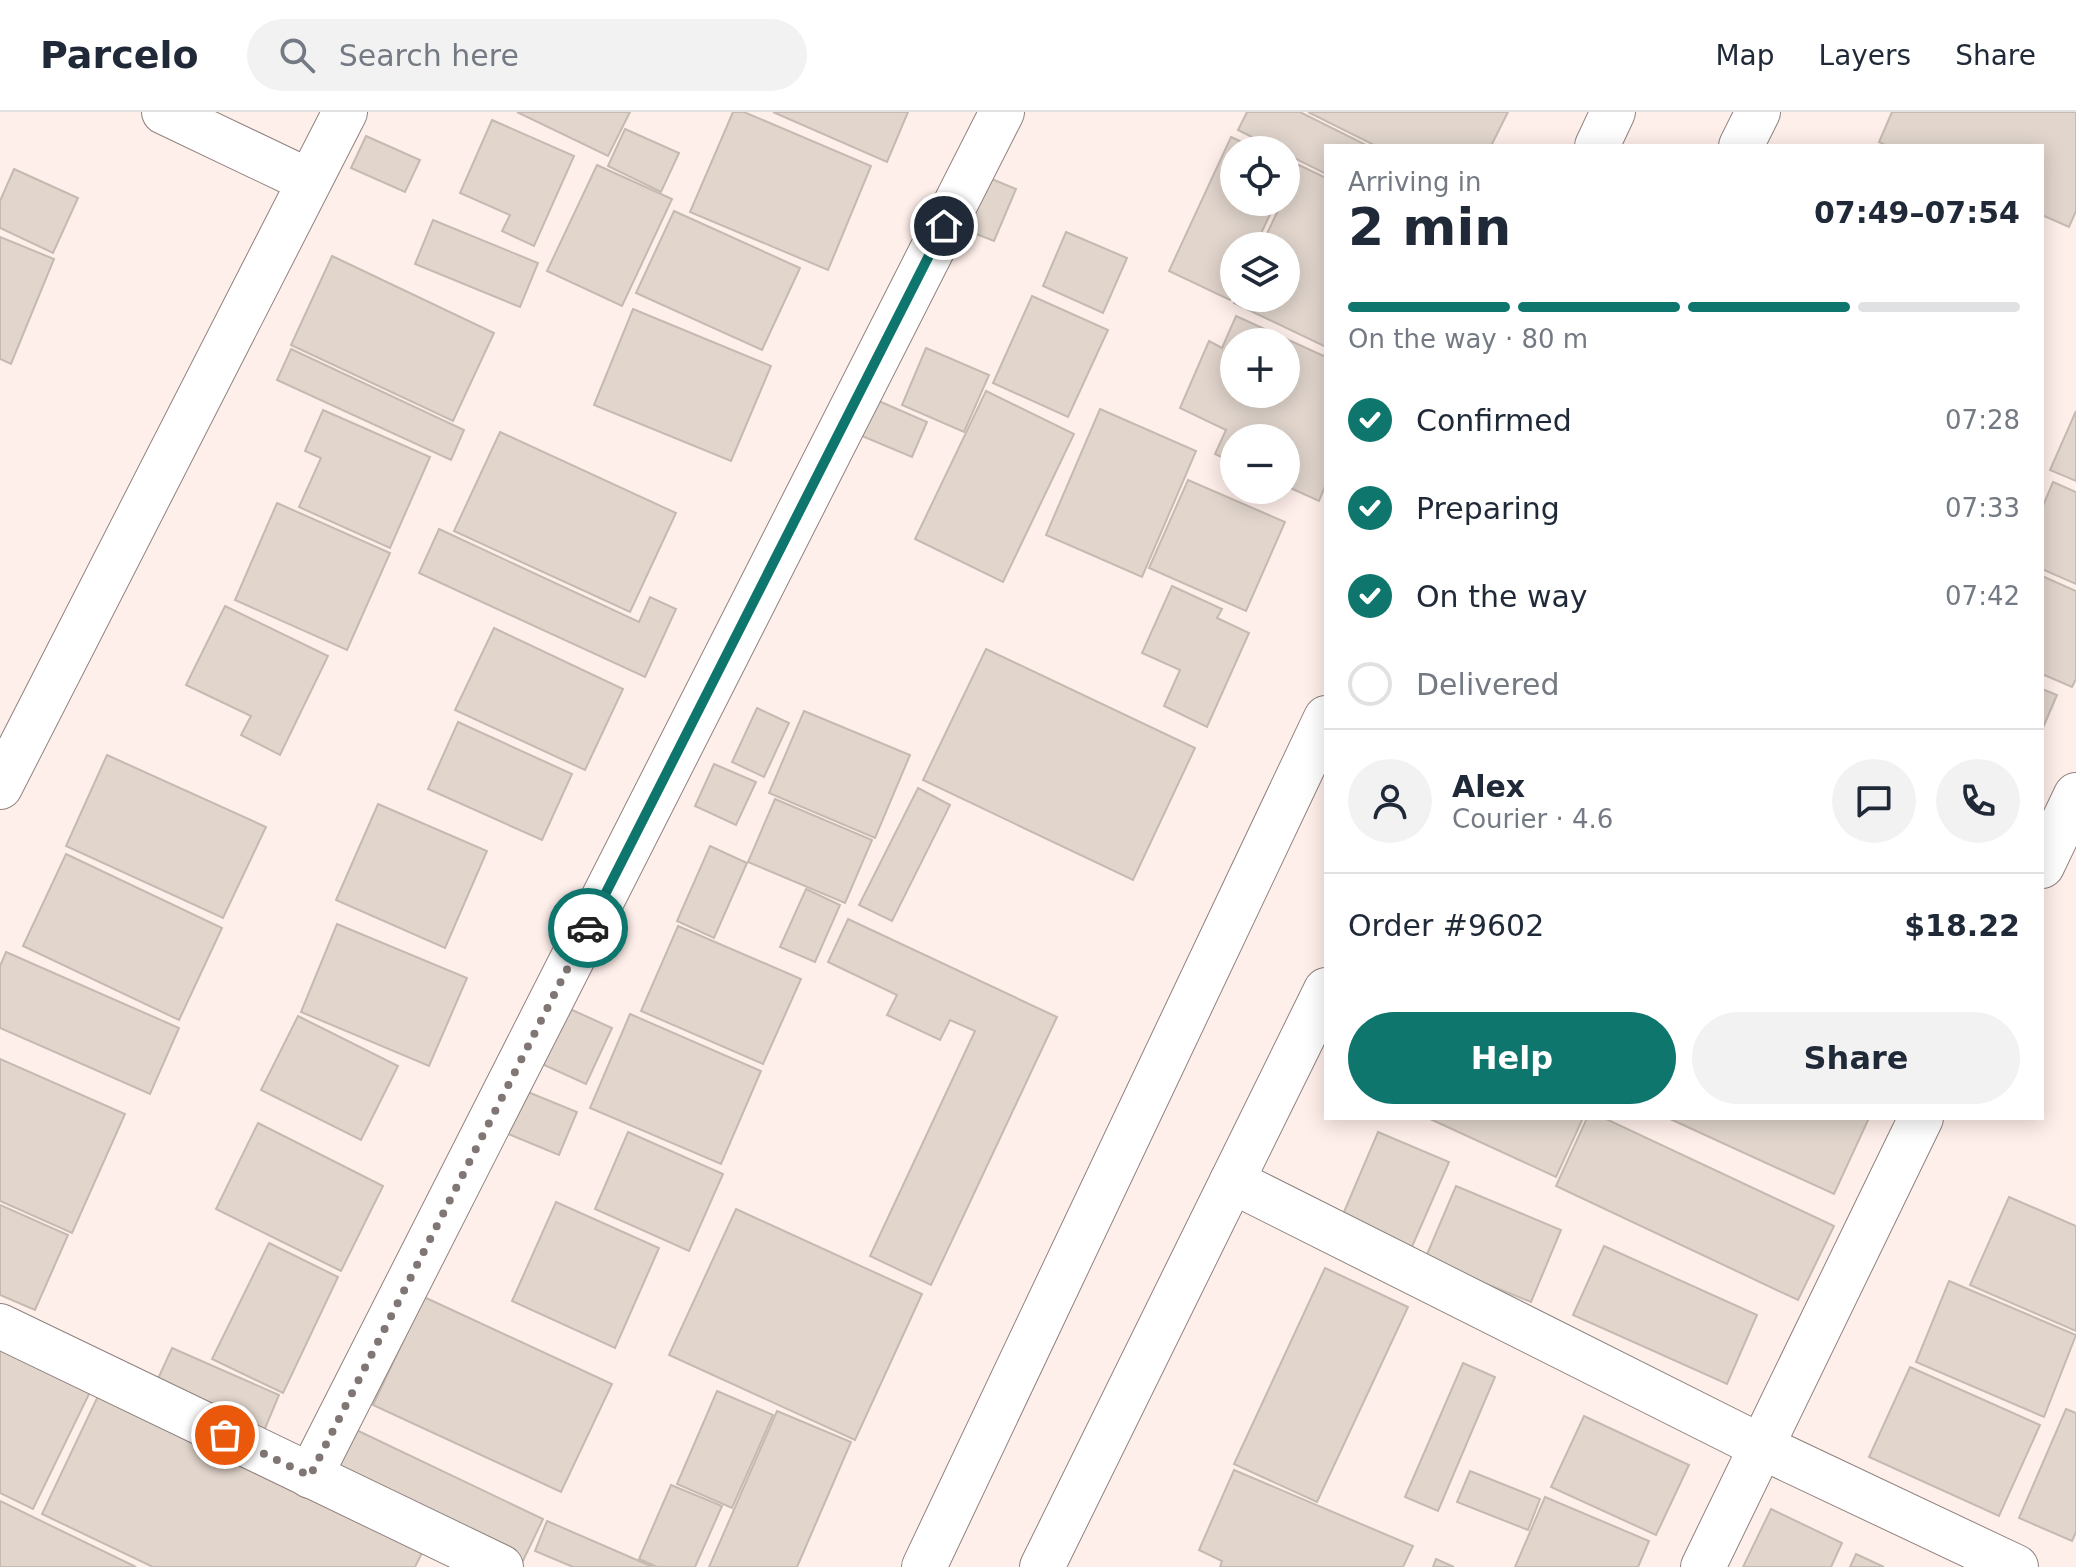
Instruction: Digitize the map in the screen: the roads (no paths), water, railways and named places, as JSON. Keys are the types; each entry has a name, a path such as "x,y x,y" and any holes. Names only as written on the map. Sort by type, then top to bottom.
{"street":[{"path":"164,112 309,181"},
{"path":"0,787 345,112"},
{"path":"310,1476 1002,112"},
{"path":"1598,144 1613,112"},
{"path":"1742,144 1758,112"},
{"path":"924,1567 1324,722"},
{"path":"2044,862 2076,795"},
{"path":"1042,1567 1324,994"},
{"path":"1703,1567 1920,1120"},
{"path":"1232,1181 1762,1447 2016,1567"},
{"path":"0,1326 501,1567"}]}
